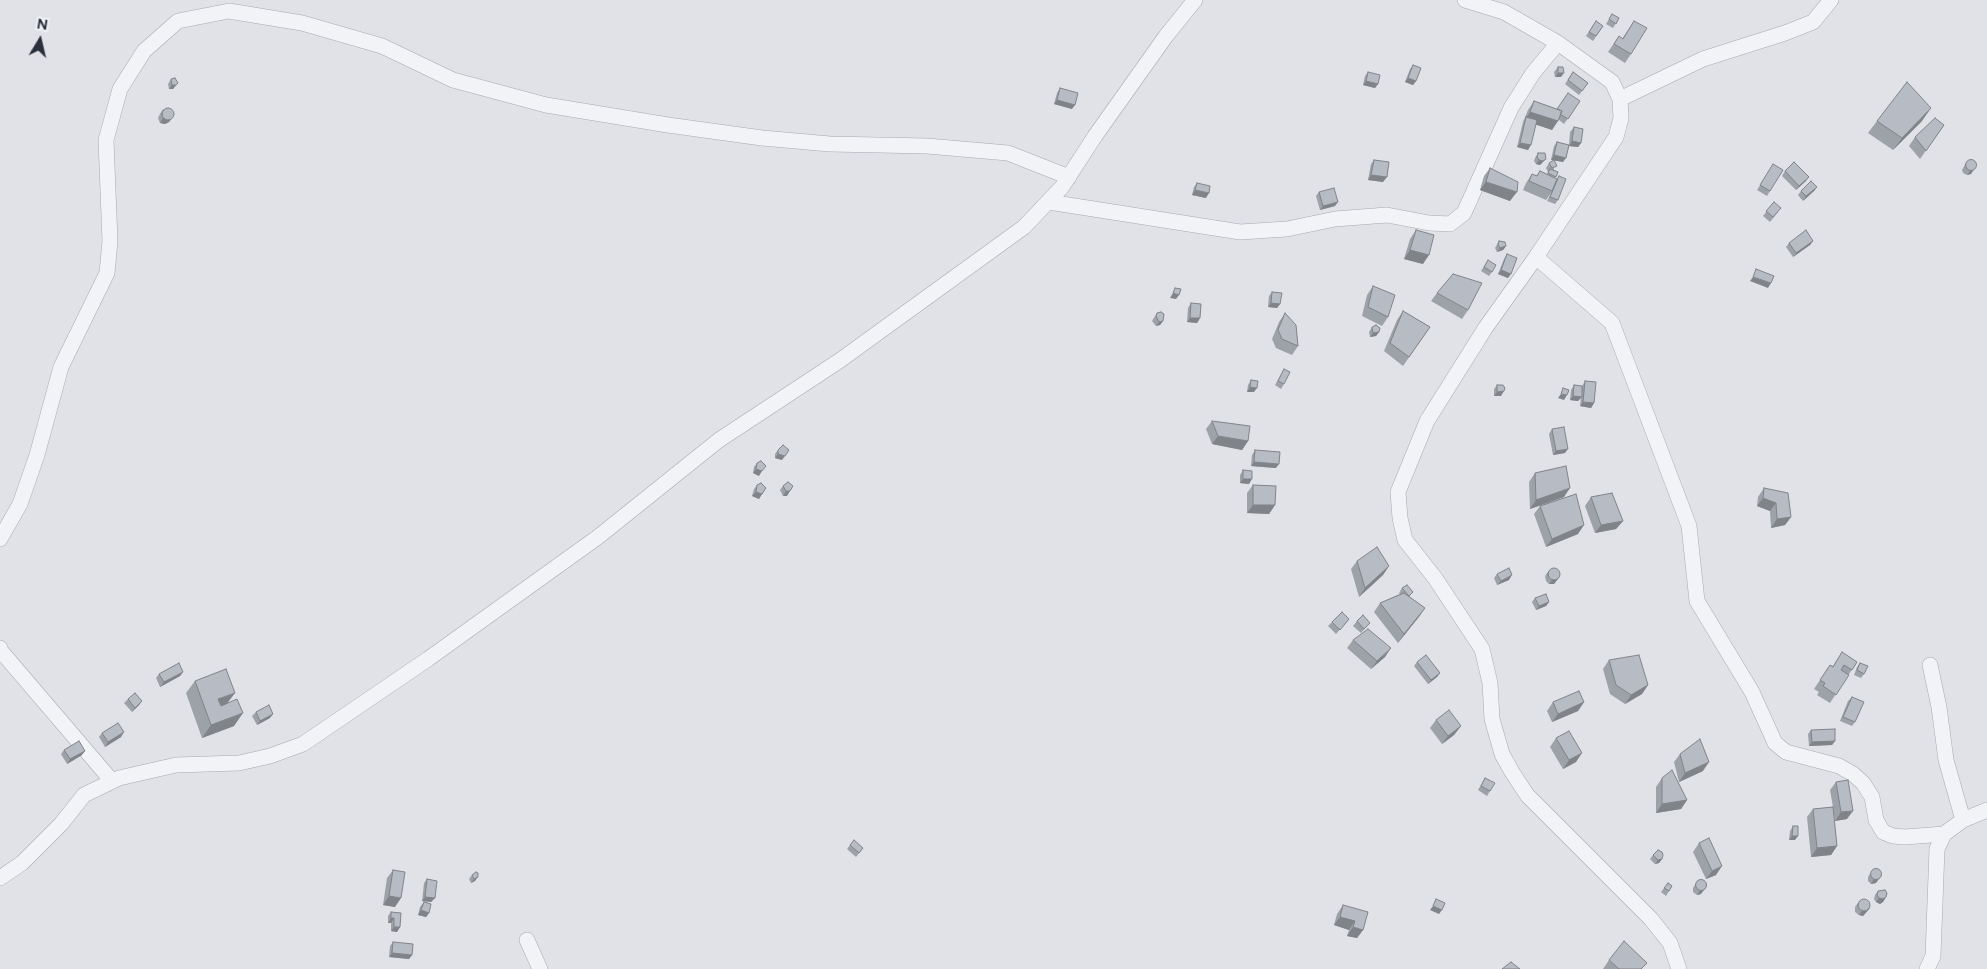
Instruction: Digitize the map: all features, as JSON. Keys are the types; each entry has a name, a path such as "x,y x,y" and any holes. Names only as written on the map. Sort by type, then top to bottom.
{"street":[{"path":"0,878 22,863 54,831 84,795 112,781 176,765 239,763 270,756 303,744 428,660 598,537 719,440 839,362 1024,227 1062,187 1095,136 1166,36 1195,0"},
{"path":"1465,0 1504,12 1558,43 1612,82 1620,99 1621,118 1616,137 1536,257 1486,327 1427,421 1398,492 1400,518 1405,540 1435,578 1482,649 1490,683 1492,719 1502,754 1512,772 1527,794 1651,919 1670,943 1679,969"},
{"path":"1620,99 1703,60 1813,22 1831,0"},
{"path":"0,539 20,504 37,456 62,367 107,273 110,241 106,140 120,88 144,51 178,21 229,11 302,23 382,46 453,80 546,105 668,125 772,139 830,144 927,146 1008,153 1069,177"},
{"path":"1048,202 1240,232 1287,229 1336,219 1387,215 1429,223 1450,224 1464,213 1512,108 1534,73 1558,43"},
{"path":"1536,257 1612,323 1689,526 1697,602 1718,632 1752,692 1775,743 1786,752 1839,766 1853,774 1863,783 1872,797 1876,820 1883,832 1893,836 1905,837 1944,834"},
{"path":"0,648 112,781"},
{"path":"1930,665 1939,707 1946,760 1962,820"},
{"path":"1927,969 1932,956 1937,848 1944,834 1962,820 1987,810"},
{"path":"527,940 540,969"}],"building":[{"path":"1612,14 1619,18 1616,24 1609,19"},
{"path":"1596,21 1603,26 1596,36 1589,32"},
{"path":"1634,21 1647,28 1631,54 1614,44 1619,36 1623,39"},
{"path":"1413,65 1421,68 1416,81 1408,78"},
{"path":"1558,67 1563,67 1564,73 1558,73"},
{"path":"1368,72 1380,75 1378,84 1366,81"},
{"path":"1573,72 1588,83 1582,91 1568,80"},
{"path":"175,78 178,83 172,85 171,79"},
{"path":"1907,82 1931,108 1902,138 1877,121"},
{"path":"1060,88 1078,93 1075,105 1057,100"},
{"path":"1568,93 1580,101 1568,119 1560,114 1562,111 1557,109"},
{"path":"1534,101 1562,111 1558,121 1530,112"},
{"path":"168,108 174,114 168,120 162,114"},
{"path":"1526,117 1537,120 1531,145 1520,143"},
{"path":"1935,118 1944,125 1926,151 1915,137"},
{"path":"1574,127 1583,129 1581,143 1572,141"},
{"path":"1557,142 1569,145 1566,158 1554,155"},
{"path":"1538,153 1545,153 1546,159 1543,161 1539,160 1537,157"},
{"path":"1374,160 1389,162 1387,177 1371,175"},
{"path":"1554,160 1557,166 1552,168 1549,163"},
{"path":"1969,160 1973,160 1976,165 1975,169 1969,170 1966,167 1966,163"},
{"path":"1794,162 1809,177 1799,186 1785,171"},
{"path":"1773,164 1783,170 1770,191 1760,185"},
{"path":"1490,168 1518,182 1517,192 1486,182"},
{"path":"1550,169 1558,172 1556,177 1548,173"},
{"path":"1540,171 1557,179 1552,191 1529,181 1532,174 1537,176"},
{"path":"1559,176 1566,179 1558,200 1550,197"},
{"path":"1811,181 1817,187 1806,196 1801,191"},
{"path":"1197,183 1210,186 1209,193 1195,190"},
{"path":"1334,188 1338,202 1323,206 1319,192"},
{"path":"1774,202 1781,208 1773,217 1766,211"},
{"path":"1416,230 1434,235 1429,255 1410,250"},
{"path":"1806,230 1813,241 1796,253 1789,243"},
{"path":"1499,241 1505,242 1506,246 1500,248"},
{"path":"1507,254 1517,258 1511,274 1501,270"},
{"path":"1488,260 1496,265 1492,272 1484,267"},
{"path":"1756,269 1774,276 1771,283 1753,277"},
{"path":"1453,274 1482,283 1468,310 1437,293"},
{"path":"1373,286 1395,295 1388,317 1368,307"},
{"path":"1175,288 1181,289 1179,295 1173,293"},
{"path":"1272,292 1282,293 1280,304 1271,303"},
{"path":"1191,303 1201,304 1200,318 1190,318"},
{"path":"1403,311 1430,327 1409,357 1390,343"},
{"path":"1161,312 1164,314 1163,321 1159,322 1156,316 1157,313"},
{"path":"1285,313 1296,325 1298,346 1282,339 1278,330"},
{"path":"1376,325 1380,328 1379,332 1373,333 1372,327"},
{"path":"1284,369 1290,372 1284,384 1278,381"},
{"path":"1251,380 1258,381 1257,388 1250,387"},
{"path":"1585,381 1596,382 1594,403 1583,402"},
{"path":"1497,385 1503,385 1504,391 1497,392"},
{"path":"1574,385 1582,386 1582,397 1573,396"},
{"path":"1563,388 1569,390 1567,395 1561,394"},
{"path":"1212,421 1250,426 1248,441 1218,436"},
{"path":"1564,427 1568,449 1556,451 1552,429"},
{"path":"783,445 789,450 785,456 778,454 778,450"},
{"path":"1255,450 1280,452 1279,464 1254,462"},
{"path":"761,461 766,466 762,471 756,469 757,463"},
{"path":"1566,466 1570,488 1536,500 1535,473"},
{"path":"1243,470 1252,471 1252,479 1243,479"},
{"path":"788,482 793,486 790,491 786,491 783,486"},
{"path":"761,483 766,488 762,494 756,492 757,485"},
{"path":"1253,485 1276,486 1275,505 1253,505"},
{"path":"1764,488 1788,493 1791,517 1777,519 1776,503 1763,498"},
{"path":"1612,493 1623,521 1601,525 1591,497"},
{"path":"1576,494 1584,525 1552,539 1540,506"},
{"path":"1377,547 1389,566 1365,588 1357,561"},
{"path":"1509,568 1512,575 1501,581 1497,574"},
{"path":"1554,568 1560,574 1554,580 1548,574"},
{"path":"1407,585 1413,592 1409,596 1402,588"},
{"path":"1404,593 1425,608 1404,634 1380,603"},
{"path":"1546,594 1549,602 1539,606 1535,598"},
{"path":"1342,612 1349,619 1340,630 1332,622"},
{"path":"1363,615 1370,623 1364,629 1357,621"},
{"path":"1368,629 1391,648 1377,661 1353,640"},
{"path":"1842,652 1857,662 1852,670 1844,665 1841,670 1849,675 1836,695 1823,686 1825,683 1820,680 1830,665 1833,667"},
{"path":"1426,655 1440,673 1431,680 1417,662"},
{"path":"1639,655 1648,685 1631,695 1616,685 1609,660"},
{"path":"179,663 183,672 164,682 159,674"},
{"path":"1860,663 1868,666 1864,674 1857,670"},
{"path":"226,669 235,693 218,699 221,706 237,699 243,713 211,725 195,681"},
{"path":"1579,691 1584,702 1558,714 1553,702"},
{"path":"135,693 142,701 135,708 128,699"},
{"path":"1852,697 1864,702 1855,722 1843,717"},
{"path":"269,705 273,714 260,721 256,712"},
{"path":"1449,710 1461,726 1448,736 1436,720"},
{"path":"118,723 124,732 108,742 102,733"},
{"path":"1835,729 1835,741 1812,742 1811,730"},
{"path":"1569,731 1582,753 1569,760 1556,738"},
{"path":"1700,739 1709,762 1685,773 1680,754"},
{"path":"79,741 85,751 70,759 64,750"},
{"path":"1672,770 1687,800 1662,804 1662,778"},
{"path":"1485,778 1495,783 1490,791 1481,786"},
{"path":"1848,780 1853,811 1841,812 1836,782"},
{"path":"1833,807 1837,846 1817,848 1813,809"},
{"path":"1793,826 1798,826 1798,836 1792,836"},
{"path":"1709,838 1722,866 1712,871 1699,843"},
{"path":"854,840 863,848 859,853 850,845"},
{"path":"1658,850 1663,855 1662,859 1658,860 1653,855"},
{"path":"1874,869 1878,869 1881,874 1880,878 1874,879 1871,876 1871,872"},
{"path":"393,870 405,872 401,898 389,896"},
{"path":"476,872 478,877 474,879 472,875"},
{"path":"427,879 437,881 435,898 425,897"},
{"path":"1699,880 1703,880 1706,885 1705,889 1699,890 1696,887 1696,883"},
{"path":"1668,883 1672,886 1669,891 1664,888"},
{"path":"1885,890 1887,893 1886,897 1883,899 1879,898 1877,895 1878,891"},
{"path":"1436,899 1445,903 1442,910 1433,906"},
{"path":"1862,899 1866,899 1870,905 1866,911 1862,911 1858,907 1858,903"},
{"path":"424,902 431,904 429,913 421,910"},
{"path":"1343,905 1368,912 1363,930 1353,927 1355,921 1340,917"},
{"path":"391,912 401,913 400,927 394,927 394,918 391,918"},
{"path":"1624,941 1647,963 1641,969 1619,969 1609,960"},
{"path":"393,942 413,944 412,955 392,953"},
{"path":"1511,962 1520,969 1502,969"}]}
